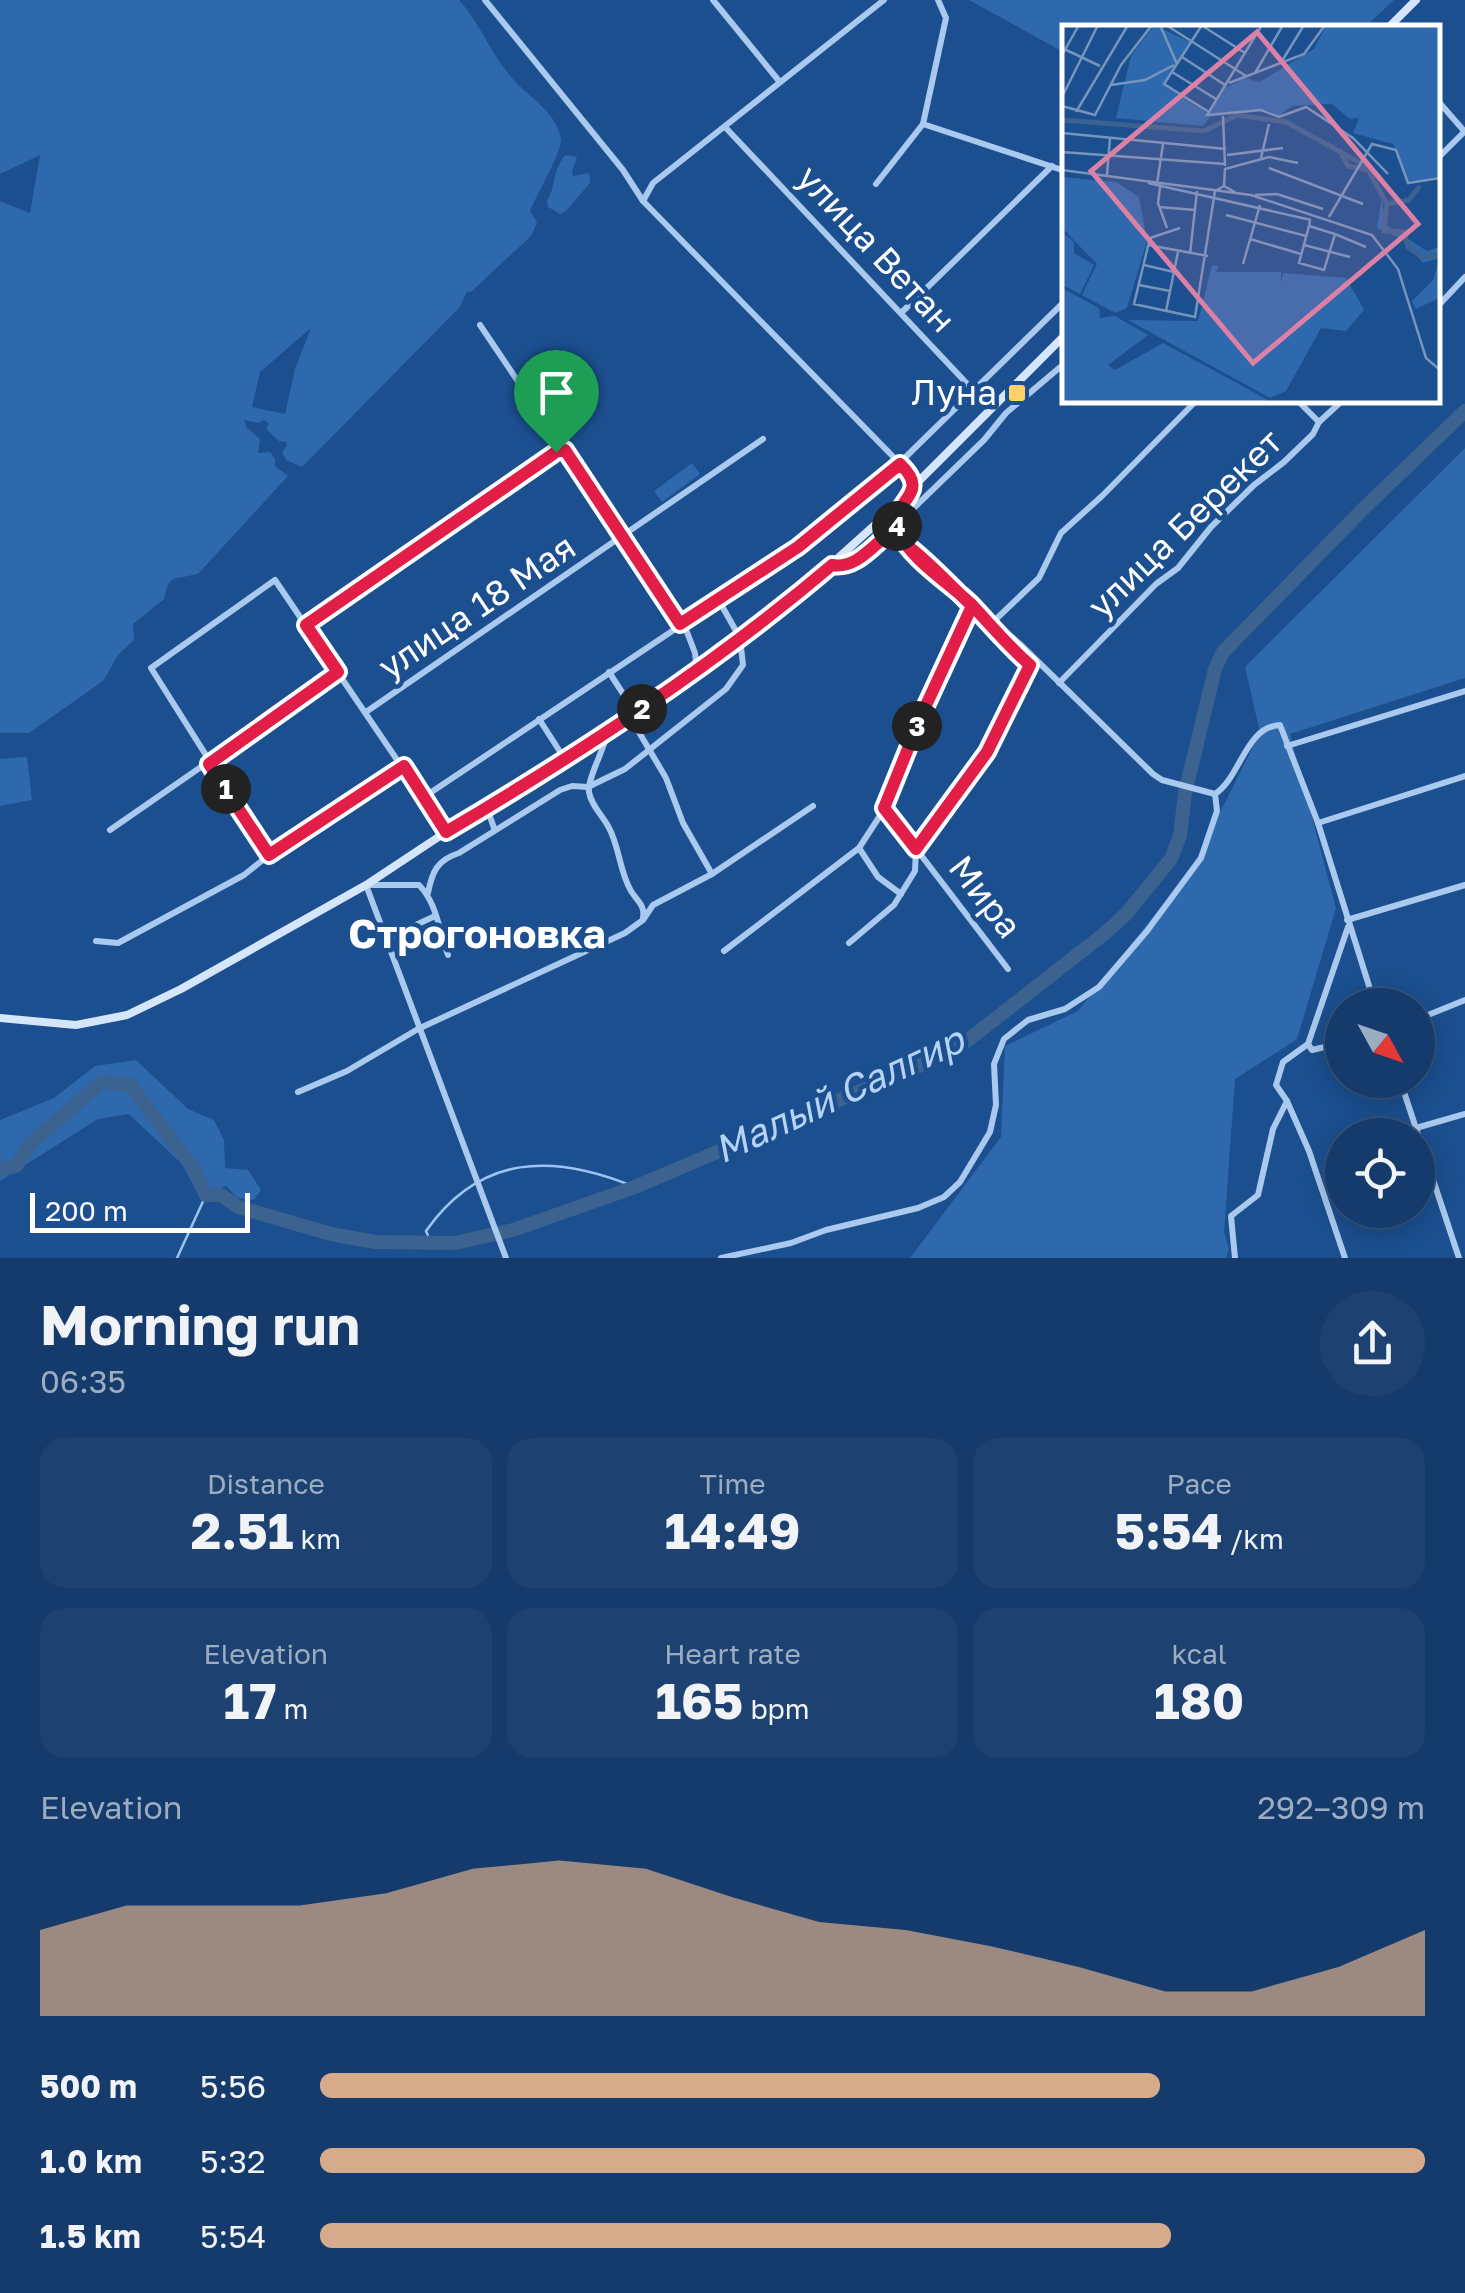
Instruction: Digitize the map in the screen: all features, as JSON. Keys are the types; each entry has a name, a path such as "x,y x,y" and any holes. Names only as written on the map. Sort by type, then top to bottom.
{"main road":[{"path":"1393,25 1416,0"},
{"path":"0,1018 76,1025 128,1015 366,885 566,761 697,670 832,565 1062,338"}],"street":[{"path":"485,0 623,170 643,201 912,477 914,484 897,516 900,536 1030,665 1044,670"},
{"path":"714,0 779,81"},
{"path":"643,201 653,183 884,0"},
{"path":"876,184 923,124 946,18 938,0"},
{"path":"1440,102 1465,131 1440,156"},
{"path":"923,124 1062,170"},
{"name":"улица Ветан","path":"725,127 989,408"},
{"path":"901,313 1052,166"},
{"path":"1440,304 1465,278"},
{"path":"424,797 798,547 900,464 1062,305"},
{"path":"480,325 692,642 697,670"},
{"path":"832,565 853,563 888,534 984,440 1006,413 1062,366"},
{"path":"993,622 1038,578 1061,533 1194,402"},
{"path":"1299,402 1319,422"},
{"name":"улица Берекет","path":"1059,682 1156,584 1178,568 1254,485 1313,434 1319,422 1341,402"},
{"path":"961,436 984,440"},
{"name":"улица 18 Мая","path":"366,712 763,439"},
{"path":"306,625 556,452 565,450"},
{"path":"888,534 900,536"},
{"path":"269,855 151,668 275,580 446,832"},
{"path":"428,894 439,862 560,790 572,786 588,788 624,768 726,689 743,665 740,638 718,599"},
{"path":"972,606 1059,682 1153,774 1215,794"},
{"path":"724,951 859,848 884,808 972,606"},
{"path":"849,943 894,904 915,871 916,849 987,752 1030,665"},
{"name":"улица 18 Мая","path":"110,830 338,672"},
{"path":"610,672 629,703 630,717 666,778 682,822 712,874"},
{"path":"1288,746 1465,691"},
{"path":"539,720 566,761"},
{"path":"1215,794 1226,787 1253,740 1270,726 1280,725 1318,823 1369,988"},
{"path":"608,733 588,788 615,840 621,868 642,905 643,920"},
{"path":"96,941 118,944 244,875 404,766"},
{"path":"1318,823 1465,776"},
{"path":"721,1258 903,1212 944,1197 960,1182 990,1132 996,1104 994,1064 1004,1039 1028,1020 1065,1010 1099,986 1201,858 1216,811 1215,794"},
{"path":"642,905 653,905 712,874 812,806"},
{"path":"487,808 494,828"},
{"name":"Мира","path":"884,808 1008,969"},
{"path":"859,848 878,878 900,894"},
{"path":"448,956 428,894 419,884 366,885 506,1258"},
{"path":"1348,922 1465,886"},
{"path":"298,1092 347,1072 418,1029 626,933 643,920 653,905"},
{"path":"386,940 436,916"},
{"path":"1345,1258 1309,1150 1276,1084 1283,1062 1308,1044 1348,922"},
{"path":"1435,1013 1465,1000"},
{"path":"1308,1044 1312,1050 1325,1047"},
{"path":"1236,1257 1231,1216 1258,1196 1273,1129 1287,1101"},
{"path":"1435,1123 1465,1114"},
{"path":"1435,1185 1459,1258"}],"shaded area":[{"path":"0,0 459,0 507,72 553,120 561,139 530,211 537,222 531,236 467,292 459,308 302,467 286,460 282,452 286,442 266,429 269,424 264,420 244,420 260,439 258,453 270,452 275,466 288,476 198,574 173,579 168,584 164,599 133,624 134,640 118,655 103,681 29,733 0,733 0,201 30,213 40,155 0,174","holes":["311,328 295,369 285,414 252,407 260,372"]},
{"path":"969,0 1394,0 1367,25 1062,25 1062,51"},
{"path":"565,155 577,157 573,176 589,173 590,183 560,214 548,207 547,201"},
{"path":"1465,448 1465,678 1290,734 1336,908 1297,1039 1235,1079 1224,1232 1229,1249 1226,1258 910,1258 1001,1137 1005,1046 1078,1011 1192,868 1260,733 1245,667"},
{"path":"692,463 700,474 662,502 654,491"},
{"path":"27,757 32,800 0,806 0,759"},
{"path":"136,1060 188,1109 214,1120 224,1140 225,1168 248,1170 261,1190 254,1200 238,1198 226,1186 200,1198 182,1164 129,1114 98,1119 0,1181 0,1120 54,1098 95,1066"}],"waterway":[{"name":"Малый Салгир","path":"0,1169 16,1166 30,1144 102,1082 130,1085 191,1165 206,1195 221,1195 238,1207 331,1234 375,1242 455,1243 513,1230 635,1187 954,1051 1104,934 1126,914 1171,859 1180,836 1185,793 1215,669 1223,652 1465,411"},
{"path":"431,1243 426,1231 447,1206 494,1174 520,1167 547,1166 605,1176 635,1187"},
{"path":"177,1258 206,1195"}],"place":[{"name":"Луна","path":"1017,393"}],"district":[{"name":"Строгоновка","path":"477,934"}],"route":[{"path":"556,452 306,625 338,672 209,764 269,855 404,766 446,832 566,761 761,624 832,565 853,563 888,534 900,536 972,606 884,808 916,849 987,752 1030,665 972,606 922,560 900,536 897,516 914,486 912,477 900,464 798,547 680,624 565,450 556,452"}]}
